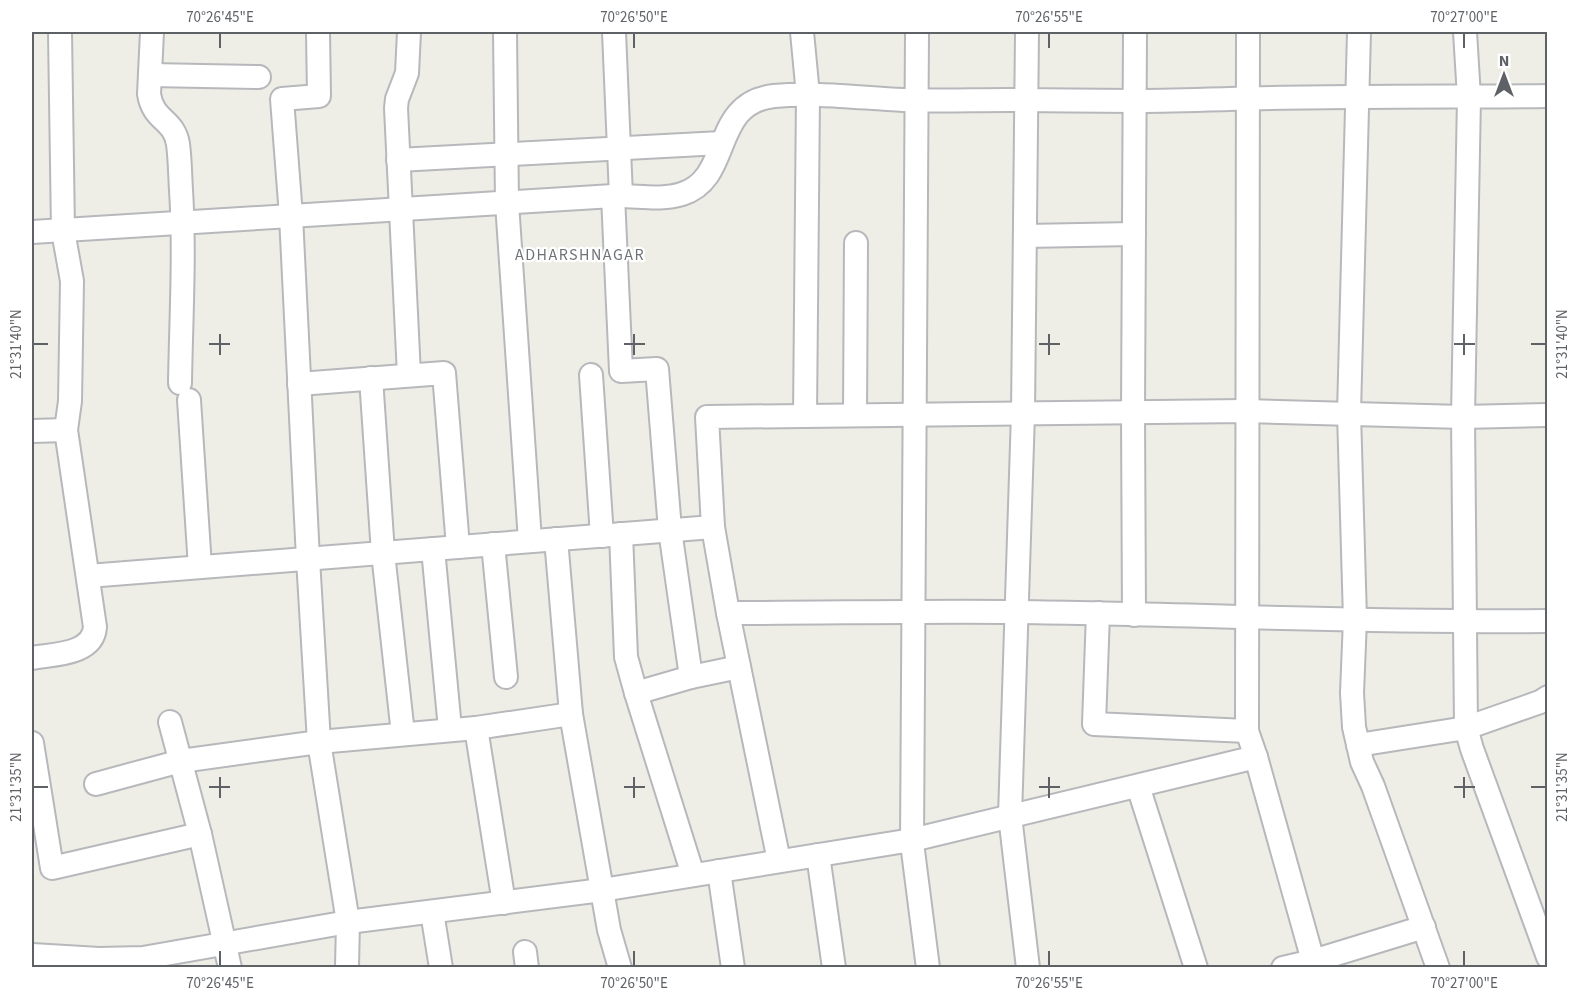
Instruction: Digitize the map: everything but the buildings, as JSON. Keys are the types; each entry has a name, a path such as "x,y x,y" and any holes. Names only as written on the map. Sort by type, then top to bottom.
{"street":[{"path":"32,658 85,646 92,640 95,627 66,430 70,401 72,281 63,231 60,32"},
{"path":"152,32 150,103 153,111 171,127 178,144 183,223 184,392 200,567"},
{"path":"318,32 319,96 282,99 291,216 319,742 348,922 347,967"},
{"path":"409,375 396,108 407,73 409,32 428,32"},
{"path":"505,32 507,203 530,541"},
{"path":"614,32 619,147 617,196 621,371 657,369 670,530 691,677"},
{"path":"802,32 808,95 805,416"},
{"path":"917,32 912,840 928,968"},
{"path":"1027,32 1023,413 1010,816 1028,968"},
{"path":"1134,615 1135,32"},
{"path":"1248,32 1247,731 1314,964"},
{"path":"1359,32 1349,413 1355,619 1352,693 1354,727 1362,762 1373,786 1438,968"},
{"path":"1466,32 1469,97 1463,417 1466,728 1548,957"},
{"path":"150,75 259,77"},
{"path":"32,232 617,196 664,198 689,191 702,183 713,168 721,143 741,109 748,103 772,97 808,95 918,100 1136,101 1548,96"},
{"path":"398,160 721,143"},
{"path":"1025,236 1134,234"},
{"path":"855,416 856,243"},
{"path":"407,349 444,373"},
{"path":"299,384 444,373"},
{"path":"444,373 458,547"},
{"path":"591,375 626,657 693,875"},
{"path":"371,378 383,553 403,734"},
{"path":"779,861 728,614 713,527 707,417 1246,411 1463,417 1548,415"},
{"path":"32,431 66,430"},
{"path":"88,576 713,527"},
{"path":"556,539 571,714 609,930 620,968"},
{"path":"493,544 506,677"},
{"path":"433,549 450,729"},
{"path":"728,614 1017,612 1246,619 1548,621"},
{"path":"1098,614 1094,724 1247,731"},
{"path":"636,693 691,677 739,667"},
{"path":"1358,745 1466,728 1540,702 1548,696"},
{"path":"96,784 181,761 319,742 476,728 571,714"},
{"path":"170,722 200,834 230,968"},
{"path":"476,728 504,903"},
{"path":"32,743 52,868 200,834"},
{"path":"44,960 123,960 224,945 348,922 602,890 912,840 1256,757"},
{"path":"1138,786 1196,968"},
{"path":"818,855 834,968"},
{"path":"719,871 733,968"},
{"path":"432,912 441,968"},
{"path":"1283,968 1314,964 1424,927"}],"district":[{"name":"ADHARSHNAGAR","path":"580,254"}]}
